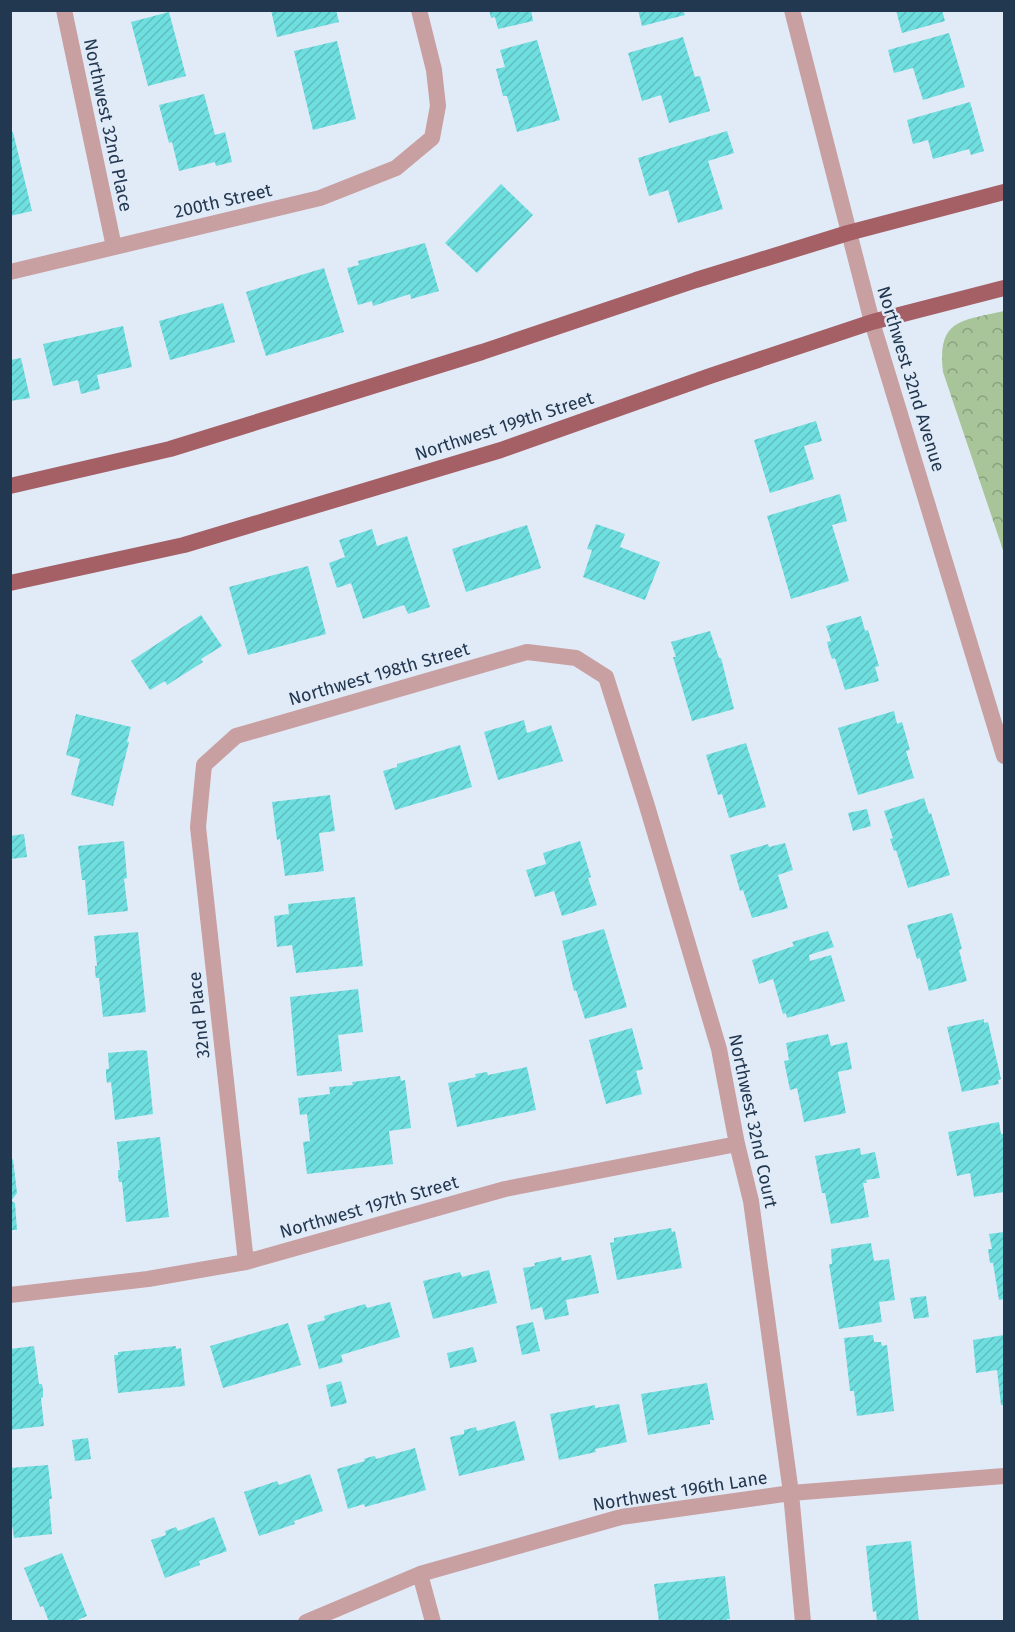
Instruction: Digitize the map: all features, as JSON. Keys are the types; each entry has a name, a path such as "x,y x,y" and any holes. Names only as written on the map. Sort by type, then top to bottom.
{"main road":[{"path":"10,486 170,449 471,355 696,280 848,233 1005,192"},
{"name":"Northwest 199th Street","path":"10,583 184,545 501,450 872,322 1005,288"}],"street":[{"name":"Northwest 32nd Place","path":"64,10 114,247"},
{"name":"200th Street","path":"10,272 320,198 396,168 432,138 438,106 434,70 419,10"},
{"name":"Northwest 32nd Avenue","path":"792,10 872,322 1005,756"},
{"name":"Northwest 198th Street","path":"204,765 236,736 527,652 576,658"},
{"name":"Northwest 32nd Court","path":"576,658 606,677 719,1049 737,1144 751,1201 791,1493 803,1622"},
{"name":"32nd Place","path":"204,765 198,827 246,1262"},
{"name":"Northwest 197th Street","path":"10,1294 148,1280 246,1262 505,1190 737,1144"},
{"name":"Northwest 196th Lane","path":"306,1622 420,1574 621,1517 791,1493 1005,1476"},
{"path":"420,1574 433,1622"}],"green space":[{"path":"1004,311 1004,553 943,372 942,355 948,332 955,325 975,317"}],"building":[{"path":"271,10 336,10 339,22 277,37"},
{"path":"489,10 531,10 533,21 498,29 495,17 491,18"},
{"path":"638,10 683,10 685,15 642,26"},
{"path":"896,10 942,10 945,21 902,33"},
{"path":"169,12 186,76 148,86 131,22"},
{"path":"949,33 965,87 923,100 913,68 894,73 888,50"},
{"path":"683,37 695,77 700,76 710,111 669,123 661,95 642,101 628,53"},
{"path":"537,40 560,120 517,132 507,96 503,96 496,69 505,67 500,50"},
{"path":"337,41 356,119 313,130 294,51"},
{"path":"204,94 215,135 225,132 232,162 216,166 215,162 179,171 159,105"},
{"path":"970,102 984,151 971,155 969,149 933,159 928,140 913,144 907,120"},
{"path":"727,131 734,153 708,161 723,209 678,223 668,190 649,196 638,158"},
{"path":"10,132 13,132 32,211 10,216"},
{"path":"501,184 533,215 477,273 445,243"},
{"path":"425,243 439,291 411,299 410,294 373,306 372,301 358,305 347,268 359,265 358,261"},
{"path":"324,268 344,332 266,356 246,292"},
{"path":"223,303 235,342 170,360 159,321"},
{"path":"123,326 132,367 97,375 100,389 81,394 78,380 53,386 43,344"},
{"path":"21,358 30,398 10,401 10,360"},
{"path":"816,421 822,441 804,446 814,479 770,493 754,440"},
{"path":"840,494 847,521 832,525 849,581 791,599 767,516"},
{"path":"596,524 625,534 620,547 660,562 645,600 583,577 592,550 587,549"},
{"path":"527,525 541,568 466,592 452,549"},
{"path":"372,529 377,546 407,536 430,607 408,614 404,605 363,619 351,583 337,588 329,563 345,557 339,540"},
{"path":"308,566 326,634 248,655 229,587"},
{"path":"201,615 222,646 201,659 203,662 167,685 165,681 150,690 131,661"},
{"path":"861,616 865,631 868,630 879,666 875,667 879,681 845,690 835,658 832,659 829,650 827,642 831,641 826,626"},
{"path":"710,631 719,658 721,658 734,709 692,721 673,657 676,657 671,642"},
{"path":"894,711 897,724 902,722 910,750 906,751 914,778 858,795 838,728"},
{"path":"76,714 131,727 113,806 71,795 80,759 66,755"},
{"path":"524,720 527,733 551,725 563,761 498,780 484,732"},
{"path":"746,743 766,807 729,818 722,794 718,795 706,755"},
{"path":"460,745 472,787 395,810 383,771 397,767 397,764"},
{"path":"330,795 335,831 319,833 324,871 285,876 272,802"},
{"path":"924,798 929,814 931,813 950,875 908,888 896,850 894,851 890,839 893,838 884,811"},
{"path":"867,809 871,826 853,831 848,813"},
{"path":"24,834 27,857 10,859 10,836"},
{"path":"124,841 127,878 124,879 128,911 88,915 85,880 82,880 78,846"},
{"path":"580,841 597,905 562,916 554,891 535,897 526,870 546,864 543,853"},
{"path":"785,843 793,870 778,875 788,908 752,918 743,890 740,891 730,855 768,844 769,847"},
{"path":"355,897 363,966 296,973 292,945 277,947 274,916 289,914 288,904"},
{"path":"952,913 962,949 959,950 967,981 929,991 920,958 917,959 907,925"},
{"path":"604,929 627,1007 585,1019 576,990 574,991 562,941"},
{"path":"828,931 834,947 809,955 810,961 831,955 845,1001 787,1018 786,1013 783,1014 773,979 759,984 752,960 794,946 792,942"},
{"path":"138,932 146,1012 103,1017 99,978 96,978 95,972 95,966 97,966 94,936"},
{"path":"358,989 363,1032 338,1035 342,1071 297,1076 290,997"},
{"path":"984,1019 984,1023 988,1022 1001,1079 998,1080 999,1084 962,1092 947,1027"},
{"path":"632,1028 643,1069 636,1071 642,1094 606,1104 589,1040"},
{"path":"828,1034 831,1046 847,1042 852,1069 838,1072 846,1113 804,1122 797,1088 790,1090 784,1061 789,1060 786,1043"},
{"path":"147,1051 153,1114 115,1120 111,1082 107,1083 106,1076 106,1069 109,1069 108,1053"},
{"path":"527,1067 536,1110 457,1127 448,1083 476,1077 475,1074 487,1072 488,1075"},
{"path":"400,1076 401,1081 405,1080 411,1128 389,1131 393,1164 307,1174 303,1142 310,1141 307,1114 300,1115 298,1098 330,1094 329,1087 353,1085 352,1082"},
{"path":"999,1122 1001,1134 1004,1134 1004,1192 974,1197 970,1173 957,1176 948,1132"},
{"path":"160,1137 169,1217 126,1222 122,1182 119,1182 118,1176 118,1170 120,1170 117,1142"},
{"path":"860,1148 861,1155 875,1152 880,1178 866,1180 867,1183 863,1183 869,1217 831,1224 815,1156"},
{"path":"13,1159 17,1193 11,1201 15,1203 17,1230 10,1230 10,1160"},
{"path":"671,1228 672,1232 675,1231 682,1268 617,1280 610,1243 614,1242 614,1238"},
{"path":"1004,1232 1004,1299 999,1300 993,1263 990,1263 988,1249 992,1249 989,1234"},
{"path":"871,1243 874,1261 889,1259 895,1300 879,1302 882,1322 839,1329 829,1264 832,1264 831,1249"},
{"path":"591,1255 599,1293 566,1300 569,1315 545,1320 542,1307 531,1310 523,1268 561,1257 562,1261"},
{"path":"489,1270 497,1303 433,1319 423,1281 460,1272 462,1277"},
{"path":"926,1296 929,1317 914,1319 910,1298"},
{"path":"390,1302 400,1337 341,1355 343,1362 319,1369 307,1325 325,1320 324,1316 365,1304 367,1308"},
{"path":"533,1322 540,1351 522,1355 516,1326"},
{"path":"288,1323 301,1365 223,1388 210,1346"},
{"path":"873,1335 874,1342 881,1342 882,1346 887,1345 894,1411 857,1416 854,1391 850,1391 844,1338"},
{"path":"1004,1335 1004,1405 1001,1405 997,1370 976,1373 973,1340"},
{"path":"34,1346 39,1384 42,1384 43,1390 41,1398 44,1426 10,1430 10,1349"},
{"path":"176,1346 176,1349 181,1348 185,1386 118,1393 114,1355 118,1355 118,1352"},
{"path":"473,1347 477,1362 450,1368 447,1353"},
{"path":"341,1381 347,1403 331,1407 326,1385"},
{"path":"707,1383 714,1420 710,1420 710,1424 648,1435 641,1394"},
{"path":"619,1404 627,1442 559,1460 550,1414 595,1405 595,1408"},
{"path":"515,1421 525,1460 459,1476 450,1437 464,1434 464,1430 476,1427 477,1431"},
{"path":"88,1438 91,1459 75,1461 72,1440"},
{"path":"415,1448 426,1490 365,1507 364,1504 348,1509 337,1469 365,1461 364,1459 370,1457 375,1456 376,1459"},
{"path":"48,1465 52,1499 49,1499 52,1534 14,1538 10,1511 10,1468"},
{"path":"310,1474 323,1511 294,1521 295,1524 259,1536 244,1492 277,1481 279,1485"},
{"path":"214,1517 227,1551 199,1561 200,1565 165,1578 151,1540 166,1535 165,1531 176,1527 178,1531"},
{"path":"911,1541 919,1622 877,1622 876,1611 873,1612 866,1546"},
{"path":"62,1553 87,1616 73,1622 49,1622 43,1606 40,1607 24,1568"},
{"path":"725,1576 730,1619 727,1619 727,1622 659,1622 654,1584"}]}
